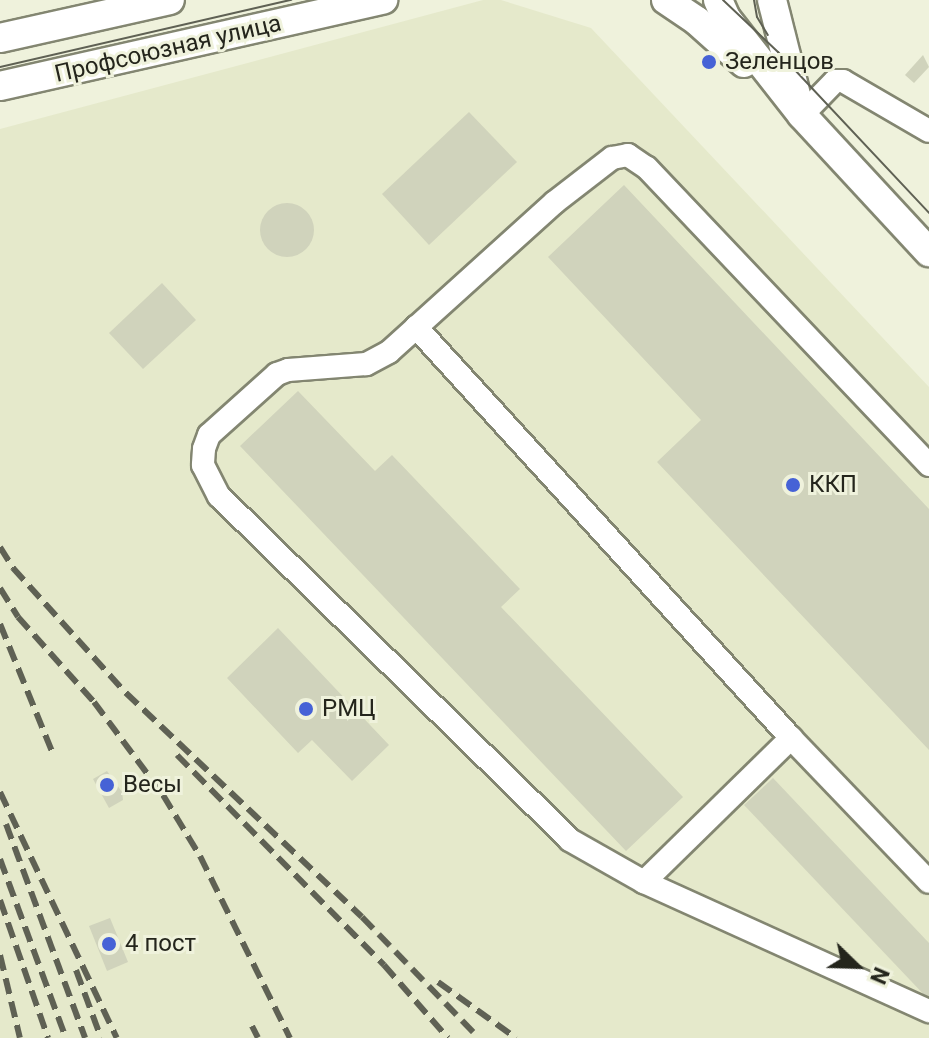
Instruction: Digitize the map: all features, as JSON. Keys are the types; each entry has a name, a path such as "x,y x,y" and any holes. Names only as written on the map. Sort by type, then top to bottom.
{"main road":[{"name":"Профсоюзная улица","path":"0,38 170,0"},
{"name":"Профсоюзная улица","path":"0,86 383,0"},
{"path":"666,0 697,21 802,115"},
{"path":"718,0 726,18 802,115 929,252"},
{"path":"772,0 802,115"}],"lane":[{"path":"802,115 835,81 843,81 929,131"},
{"path":"929,465 647,168 628,155 612,158 564,194 389,352 366,364 288,370 277,374 209,435 203,465 219,496 570,840 644,882 929,1011"},
{"path":"416,327 791,738 929,882"},
{"path":"644,882 791,738"}],"shaded area":[{"path":"483,0 501,0 591,28 929,387 929,1038 0,1038 0,129"}],"building":[{"path":"923,55 929,67 914,83 905,75"},
{"path":"469,112 517,162 429,245 382,194"},
{"name":"ККП","path":"624,185 929,509 929,750 657,462 701,420 548,257"},
{"path":"287,203 306,211 314,230 306,249 287,257 268,249 260,230 268,211"},
{"path":"162,283 196,320 143,369 109,333"},
{"path":"298,391 375,471 392,455 520,589 501,607 683,797 626,851 240,446"},
{"name":"РМЦ","path":"278,628 389,745 352,781 312,740 298,753 227,678"},
{"name":"Весы","path":"107,771 122,792 123,800 109,808 93,779"},
{"path":"773,778 929,943 929,1000 744,805"},
{"name":"4 пост","path":"110,918 128,962 107,971 89,926"}],"tram line":[{"path":"0,67 291,0"},
{"path":"723,0 778,52 929,213"},
{"path":"754,0 757,17 768,35"}],"railway":[{"path":"0,547 13,568 126,693 362,917 479,1038"},
{"path":"0,588 18,617 94,702 163,795 200,856 290,1038"},
{"path":"0,624 53,754"},
{"path":"177,755 384,965 448,1038"},
{"path":"0,792 117,1038"},
{"path":"6,824 85,1038"},
{"path":"0,859 66,1038"},
{"path":"0,900 48,1038"},
{"path":"0,955 20,1038"},
{"path":"76,970 101,1038"},
{"path":"438,982 516,1038"},
{"path":"252,1026 258,1038"}],"place":[{"name":"Зеленцов","path":"709,62"},
{"name":"ККП","path":"793,485"},
{"name":"РМЦ","path":"306,709"},
{"name":"Весы","path":"107,785"},
{"name":"4 пост","path":"109,944"}]}
